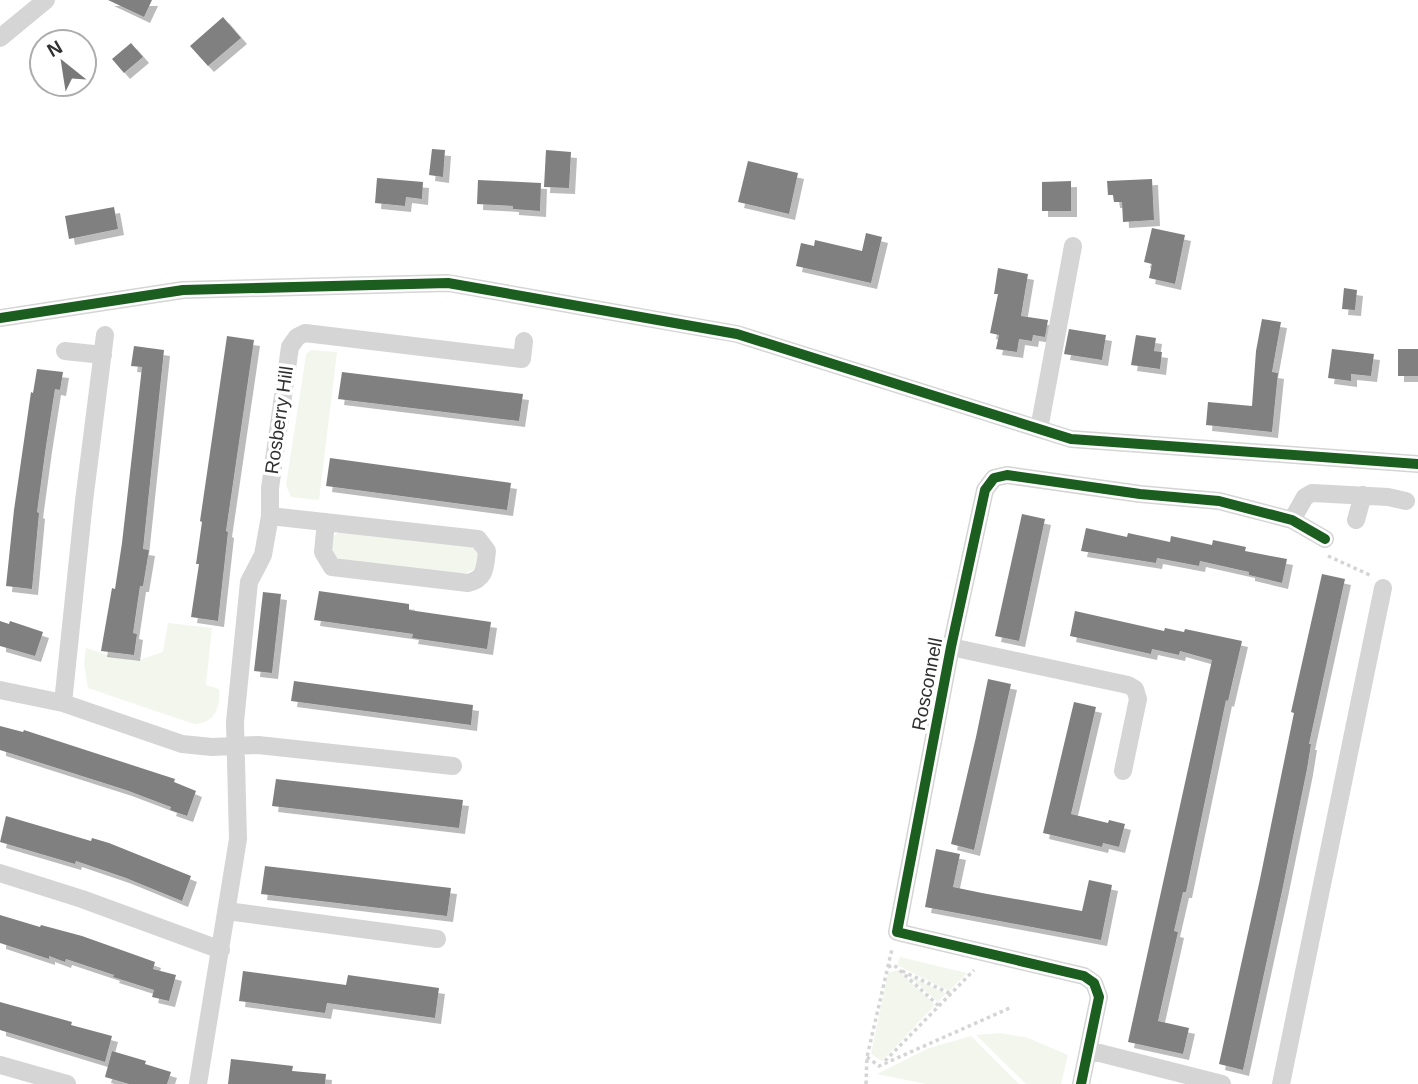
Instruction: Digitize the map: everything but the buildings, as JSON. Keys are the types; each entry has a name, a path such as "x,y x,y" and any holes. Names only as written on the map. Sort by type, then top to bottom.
{"street":[{"path":"0,38 46,0"},
{"path":"1039,429 1073,246"},
{"path":"0,318 183,290 448,283 737,334 1071,439 1418,464"},
{"name":"Rosberry Hill","path":"198,1084 238,839 235,722 249,582 263,555 270,516 270,488 290,347 296,337 305,333 522,359 524,341"},
{"path":"63,703 105,335"},
{"path":"65,351 103,355"},
{"name":"Rosconnell","path":"897,932 951,647 985,490 994,478 1007,475 1140,494 1219,501 1292,520 1325,539"},
{"path":"1292,520 1305,497 1312,493 1363,495 1406,501"},
{"path":"1356,520 1363,495"},
{"path":"270,516 326,522 478,539 487,551 484,573 477,581 468,583 332,566 323,552 326,522"},
{"path":"1281,1084 1383,588"},
{"name":"Rosconnell","path":"951,647 1128,685 1135,689 1138,699 1124,771"},
{"path":"0,690 63,703 182,744 235,747 258,745 453,766"},
{"path":"0,873 80,898 221,950"},
{"path":"227,911 437,939"},
{"path":"897,932 1084,976 1094,984 1099,998 1081,1084"},
{"path":"1088,1050 1222,1084"},
{"path":"0,1065 67,1084"}],"path":[{"path":"866,1084 867,1057 897,932"},
{"path":"887,968 894,965 939,1006"},
{"path":"898,969 951,994"},
{"path":"882,1065 974,970"},
{"path":"867,1057 879,1066 882,1065 1012,1007"}],"shaded area":[{"path":"311,350 337,352 319,500 291,497 286,485 306,354"},
{"path":"339,531 472,546 478,555 477,568 466,573 457,573 340,560 334,556 328,542"},
{"path":"168,623 212,628 206,685 219,689 219,702 215,713 207,721 194,724 88,688 84,664 86,648 136,661 163,652"},
{"path":"900,957 967,973 949,991 897,965"},
{"path":"898,970 935,1005 882,1061 871,1054 888,973"},
{"path":"909,976 945,993 946,993 938,1002"},
{"path":"1000,1033 1028,1038 1068,1055 1061,1084 1026,1084 976,1035"},
{"path":"971,1036 1019,1084 926,1084 877,1074 929,1048"}],"cycle path":[{"path":"0,318 183,290 448,283 737,334 1071,439 1418,464"},
{"path":"1081,1084 1099,997 1094,983 1084,976 897,932 951,647 985,490 994,478 1007,475 1140,494 1219,501 1292,520 1325,539"}]}
